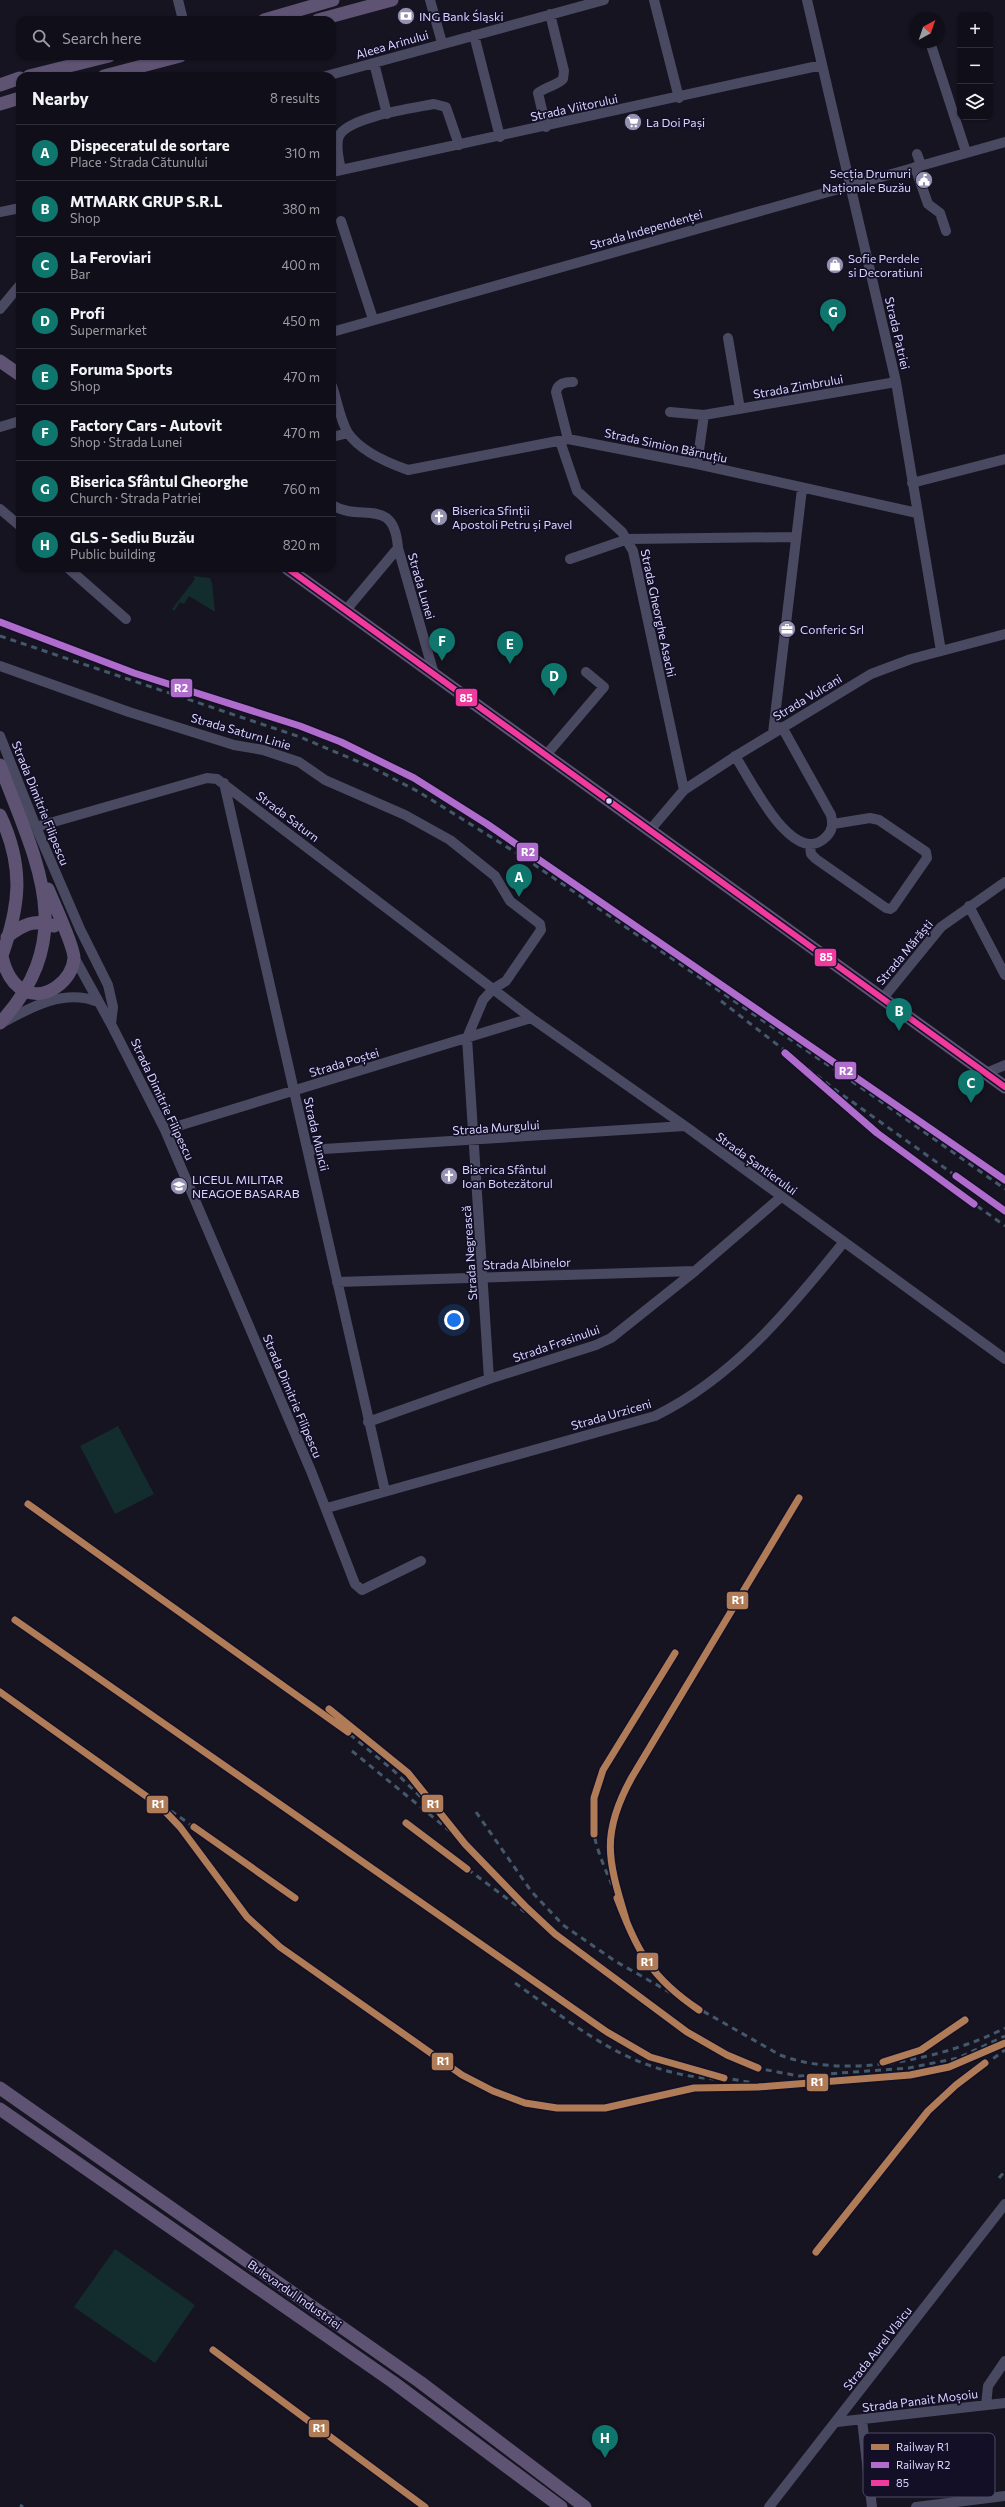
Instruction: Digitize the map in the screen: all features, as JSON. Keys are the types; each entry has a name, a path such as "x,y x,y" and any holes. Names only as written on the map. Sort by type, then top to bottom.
{"main road":[{"path":"278,16 333,0"},
{"path":"333,16 392,0"},
{"path":"45,72 93,60"},
{"path":"119,72 165,60"},
{"path":"0,84 16,79"},
{"path":"0,104 16,99"},
{"path":"0,361 16,372"},
{"path":"293,572 1005,1087"},
{"path":"0,765 74,957 70,972 64,981 55,988 42,992 25,991 9,976 1,959 16,904 17,866 14,849 0,815"},
{"path":"0,1023 25,991 37,968 43,946 46,922 39,866"},
{"path":"7,937 27,923 46,922 56,926 66,934"},
{"name":"Bulevardul Industriei","path":"0,2088 420,2382 586,2507"},
{"name":"Bulevardul Industriei","path":"0,2110 393,2382 561,2507"}],"street":[{"path":"178,0 182,16"},
{"path":"430,0 442,43"},
{"name":"Aleea Arinului","path":"336,73 442,43 604,0"},
{"path":"654,0 679,98"},
{"name":"Strada Patriei","path":"807,0 896,382 941,651"},
{"path":"546,127 538,93 545,88 558,84 563,78 564,71 550,14"},
{"path":"474,35 500,137"},
{"path":"932,48 966,152"},
{"path":"374,63 387,114"},
{"name":"Strada Viitorului","path":"336,171 679,98 822,65"},
{"path":"336,171 339,136 346,127 387,114 440,104 450,112 459,145"},
{"name":"Strada Independenței","path":"336,331 373,319 1005,142"},
{"path":"918,154 918,166 928,204 940,213 946,231"},
{"path":"0,212 16,209"},
{"path":"341,221 373,319"},
{"path":"0,309 16,290"},
{"path":"728,338 740,409"},
{"name":"Strada Gheorghe Asachi","path":"573,382 564,383 557,388 556,392 564,440 577,491 628,539 633,551 684,790"},
{"name":"Strada Zimbrului","path":"670,412 704,415 896,382"},
{"path":"336,398 348,433 336,436"},
{"path":"697,464 704,415"},
{"path":"0,427 16,422"},
{"name":"Strada Simion Bărnuțiu","path":"348,433 389,464 408,470 564,440 697,464 802,489 917,513"},
{"path":"912,483 1005,459"},
{"path":"773,733 795,537 802,489"},
{"name":"Strada Lunei","path":"336,506 348,512 377,513 396,527 398,548 434,674"},
{"path":"0,509 16,523"},
{"path":"570,559 628,539 795,537"},
{"path":"346,610 398,548"},
{"path":"73,572 126,619"},
{"name":"Strada Vulcani","path":"650,830 684,790 735,756 871,674 888,666 1005,634"},
{"name":"Strada Saturn Linie","path":"0,666 129,712 234,745 263,750 300,762 325,780 405,815 450,840 495,876 510,901"},
{"path":"546,755 604,686 586,672"},
{"path":"782,727 821,794 833,824"},
{"name":"Strada Dimitrie Filipescu","path":"0,736 36,827 108,985 113,1007 111,1024 165,1130 327,1508 355,1584 362,1590 421,1561"},
{"path":"735,756 785,831 796,840 810,846"},
{"name":"Strada Saturn","path":"36,827 207,778 217,779 493,989"},
{"name":"Strada Muncii","path":"224,783 293,1091 308,1150 368,1422 385,1491"},
{"path":"810,846 811,854 816,859 886,908 890,909 893,907 927,858 926,852 879,820 870,818 833,824"},
{"path":"810,846 826,837 833,824"},
{"name":"Strada Mărăști","path":"883,998 934,934 969,906 1005,882"},
{"name":"Strada Negrească","path":"490,1379 467,1038 481,1003 493,989 506,981 541,930 540,924 510,901"},
{"path":"969,906 1005,974"},
{"path":"74,957 111,1024"},
{"name":"Strada Șantierului","path":"493,989 531,1018 685,1126 843,1243 1005,1359"},
{"path":"42,992 69,998"},
{"path":"0,1023 36,1004 82,997 98,1002"},
{"name":"Strada Poștei","path":"165,1130 531,1018"},
{"path":"986,1073 1005,1065"},
{"name":"Strada Murgului","path":"308,1150 474,1141 685,1126"},
{"name":"Strada Frasinului","path":"368,1422 490,1379 596,1345 610,1338 695,1271 781,1197"},
{"name":"Strada Urziceni","path":"327,1508 655,1416 668,1410 703,1388 761,1338 789,1308 843,1243"},
{"name":"Strada Albinelor","path":"337,1282 695,1271"},
{"path":"68,2156 79,2143"},
{"name":"Strada Aurel Vlaicu","path":"769,2507 1003,2210"},
{"path":"986,2405 988,2386 1005,2361"},
{"name":"Strada Panait Moșoiu","path":"837,2422 1005,2403"},
{"path":"862,2420 863,2433"},
{"path":"916,2507 1005,2496"},
{"path":"871,2497 872,2507"}],"green space":[{"path":"193,576 210,578 212,583 215,612 189,596 184,604 180,602 174,611 172,609 195,579"},
{"path":"118,1426 154,1494 115,1514 80,1446"},
{"path":"115,2249 195,2305 155,2363 74,2307"}],"railway":[{"path":"0,622 134,673 300,726 341,742 414,778 487,824 1005,1180"},
{"path":"0,636 300,737 371,767 419,792 523,857 866,1091 1005,1189"},
{"path":"721,1001 837,1091 1005,1211"},
{"path":"829,1092 894,1146 1005,1226"},
{"path":"627,1923 612,1866 610,1849 611,1833 615,1816 622,1798 632,1777 799,1498"},
{"path":"28,1504 347,1732 394,1771 431,1807"},
{"path":"15,1620 223,1765"},
{"path":"612,1885 594,1836 592,1818 594,1799 601,1777 623,1733 675,1653"},
{"path":"0,1692 160,1806 180,1827 247,1917 280,1947 462,2075 493,2091 525,2103 557,2108 605,2108 694,2088 758,2087 910,2075 949,2067 1005,2043"},
{"path":"329,1709 408,1773 465,1844 545,1925 670,2020 739,2061 767,2070 799,2076 909,2068 958,2058 1005,2036"},
{"path":"352,1751 450,1831"},
{"path":"171,1811 198,1830"},
{"path":"476,1812 531,1891 563,1925 615,1961 780,2055 806,2062 834,2066 863,2066 924,2057 954,2049 1005,2028"},
{"path":"406,1823 525,1912"},
{"path":"339,1845 629,2046 674,2065 754,2083"},
{"path":"625,1919 644,1958 656,1975 672,1990"},
{"path":"515,1983 585,2032 607,2046 631,2058 656,2068 684,2075 714,2079"},
{"path":"907,2056 929,2045 965,2020"},
{"path":"816,2252 928,2111 956,2085 1005,2050"},
{"path":"999,2178 1005,2171"},
{"path":"213,2350 328,2435"}],"rail line":[{"name":"R2","path":"0,622 134,673 300,726 341,742 414,778 487,824 1005,1180"},
{"name":"R2","path":"785,1053 877,1133 974,1204"},
{"name":"R2","path":"956,1176 1005,1211"},
{"name":"R1","path":"627,1923 612,1866 610,1849 611,1833 615,1816 622,1798 632,1777 799,1498"},
{"name":"R1","path":"28,1504 348,1732"},
{"name":"R1","path":"15,1620 607,2032 650,2057 724,2078"},
{"name":"R1","path":"594,1834 594,1798 603,1770 675,1653"},
{"name":"R1","path":"0,1692 160,1806 180,1827 247,1917 280,1947 462,2075 493,2091 525,2103 557,2108 605,2108 694,2088 758,2087 910,2075 949,2067 1005,2043"},
{"name":"R1","path":"329,1709 408,1773 465,1844 525,1906 555,1934 687,2032 727,2055 758,2068"},
{"name":"R1","path":"406,1823 467,1869"},
{"name":"R1","path":"194,1827 295,1898"},
{"name":"R1","path":"617,1898 632,1934 648,1962 668,1986 699,2010"},
{"name":"R1","path":"883,2062 921,2050 965,2020"},
{"name":"R1","path":"816,2252 928,2111 956,2085 985,2063"},
{"name":"R1","path":"213,2350 425,2507"}],"transit line":[{"name":"85","path":"293,572 1005,1087"}],"place":[{"name":"ING Bank Śląski","path":"406,16"},
{"name":"La Doi Pași","path":"633,122"},
{"name":"Secția Drumuri Naționale Buzău","path":"924,180"},
{"name":"Sofie Perdele si Decoratiuni","path":"835,265"},
{"name":"Biserica Sfântul Gheorghe","path":"833,332"},
{"name":"Biserica Sfinții Apostoli Petru și Pavel","path":"439,517"},
{"name":"Conferic Srl","path":"787,629"},
{"name":"Factory Cars - Autovit","path":"442,661"},
{"name":"Foruma Sports","path":"510,664"},
{"name":"Profi","path":"554,696"},
{"name":"Dispeceratul de sortare","path":"519,897"},
{"name":"MTMARK GRUP S.R.L","path":"899,1031"},
{"name":"La Feroviari","path":"971,1103"},
{"name":"Biserica Sfântul Ioan Botezătorul","path":"449,1176"},
{"name":"LICEUL MILITAR NEAGOE BASARAB","path":"179,1186"},
{"name":"GLS - Sediu Buzău","path":"605,2458"}]}
